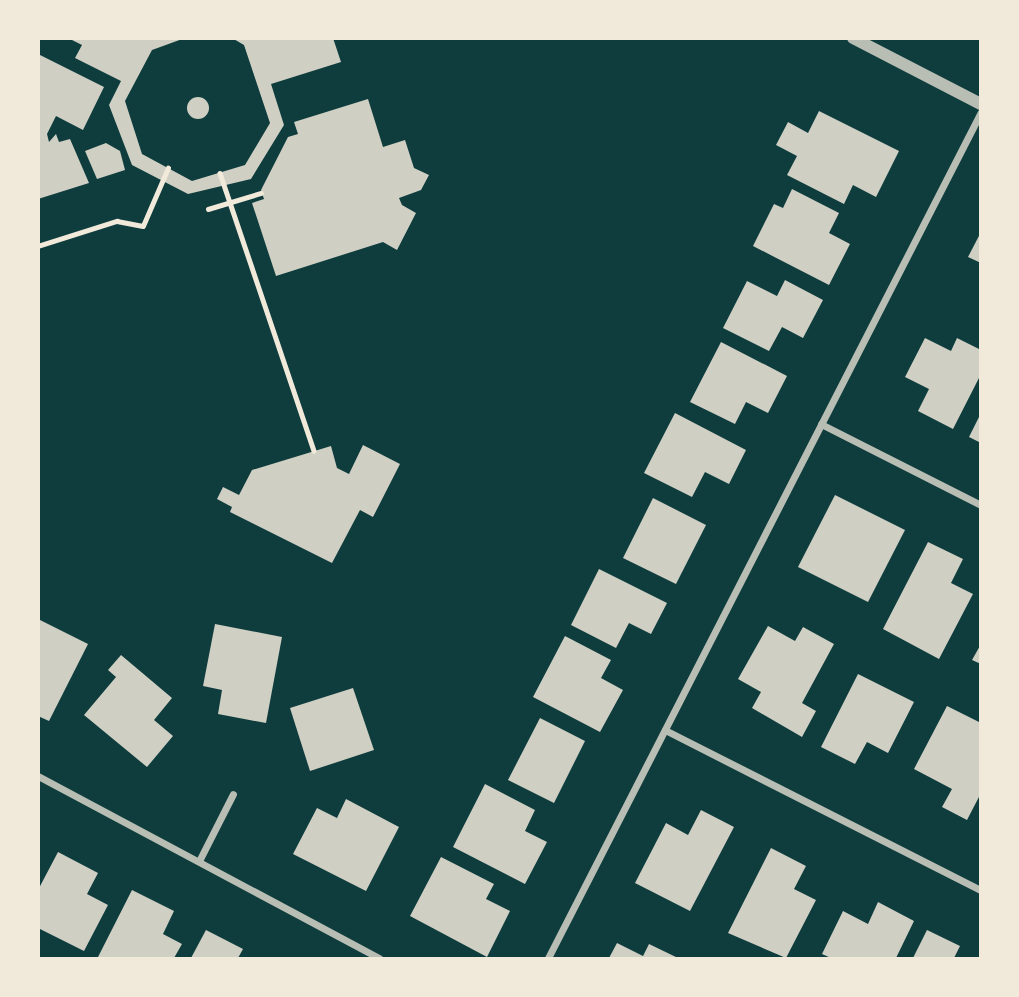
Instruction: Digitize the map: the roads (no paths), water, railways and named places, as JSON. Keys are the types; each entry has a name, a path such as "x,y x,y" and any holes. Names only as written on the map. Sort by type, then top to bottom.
{"street":[{"path":"853,38 981,104"},
{"path":"548,958 981,112"},
{"path":"821,424 981,505"},
{"path":"665,730 981,890"},
{"path":"38,776 379,958"},
{"path":"199,861 233,794"}]}
